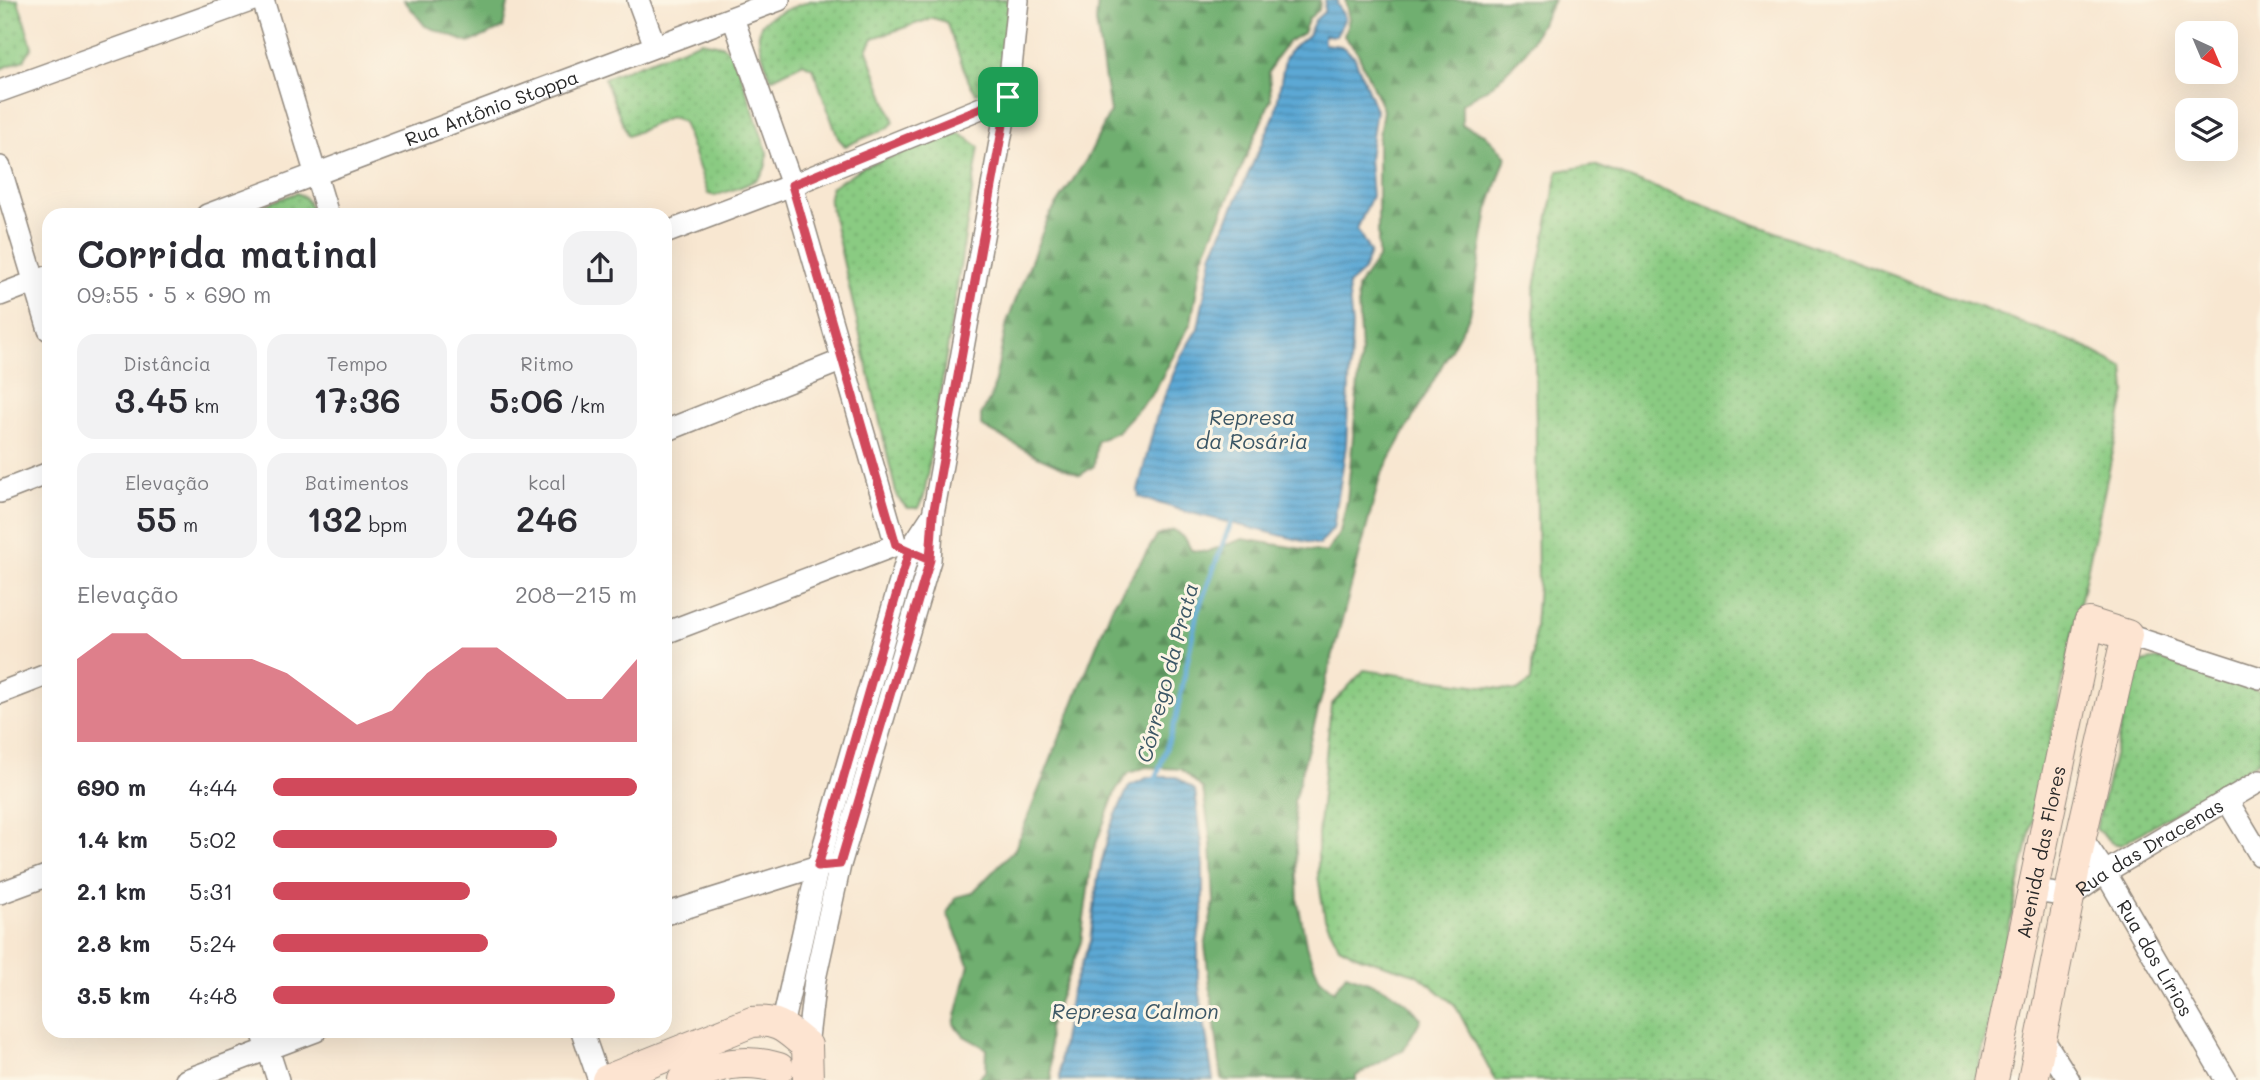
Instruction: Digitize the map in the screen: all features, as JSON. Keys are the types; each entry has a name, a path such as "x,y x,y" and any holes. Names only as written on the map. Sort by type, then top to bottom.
{"street":[{"path":"0,92 253,0"},
{"path":"263,0 326,208"},
{"path":"638,0 655,46"},
{"name":"Rua Antônio Stoppa","path":"225,208 779,0"},
{"path":"808,1080 807,1046 815,979 840,864 930,560 933,515 1008,97 1018,0"},
{"path":"684,1080 732,1063 758,1062 779,1074 782,1026 818,866 902,548 792,185 733,18"},
{"path":"672,230 792,185 1008,97"},
{"path":"0,167 42,278 0,295"},
{"path":"672,428 843,360"},
{"path":"0,492 42,476"},
{"path":"672,630 902,548 933,515"},
{"path":"902,548 930,560"},
{"name":"Avenida das Flores","path":"1993,1080 2089,623 2127,635 2081,837 2033,1080"},
{"path":"2127,635 2260,678"},
{"path":"0,694 42,677"},
{"name":"Rua das Dracenas","path":"2034,891 2071,895 2105,872 2260,781"},
{"path":"2227,800 2260,855"},
{"name":"Rua dos Lírios","path":"2081,837 2105,872 2226,1080"},
{"path":"672,912 818,866 840,864"},
{"path":"0,893 42,877"},
{"path":"607,1080 752,1022 768,1020 782,1026 807,1046"},
{"path":"2042,1037 2069,1080"},
{"path":"584,1038 599,1080"},
{"path":"186,1080 265,1039 278,1080"}],"green space":[{"path":"0,0 18,0 32,47 24,60 0,69"},
{"path":"404,0 509,0 503,28 469,43 425,26"},
{"path":"812,0 1010,0 1004,71 991,90 976,93 969,82 946,22 933,18 873,38 867,50 894,122 888,128 845,146 838,138 813,68 803,63 771,79 760,44 759,33 768,18"},
{"path":"1098,0 1320,0 1319,10 1309,18 1303,33 1288,42 1269,72 1271,99 1202,259 1191,323 1154,392 1117,432 1097,441 1094,466 1080,475 981,426 981,415 992,395 1007,322 1048,218 1088,157 1110,112 1096,22"},
{"path":"1345,0 1554,0 1525,53 1494,84 1462,104 1462,125 1485,134 1506,157 1488,210 1470,315 1380,477 1294,801 1298,902 1307,949 1320,979 1334,991 1346,974 1378,986 1405,1001 1421,1019 1404,1049 1356,1076 1356,1080 1222,1080 1205,946 1214,902 1211,843 1203,789 1181,769 1146,767 1129,773 1116,790 1093,852 1081,942 1048,1029 1052,1080 976,1080 986,1071 987,1049 964,1036 954,1024 969,964 947,913 956,897 972,893 1015,849 1112,607 1157,536 1174,530 1186,540 1191,550 1206,552 1243,539 1326,553 1340,532 1347,501 1361,351 1357,288 1378,258 1378,142 1383,110 1357,51 1344,36 1349,19"},
{"path":"701,41 721,45 734,54 767,152 767,163 758,177 743,186 715,196 708,194 683,122 671,117 628,136 604,78"},
{"path":"960,133 979,147 924,496 918,508 907,508 897,497 829,199 831,187 863,167"},
{"path":"1594,165 2079,344 2124,368 2126,392 1976,1080 1495,1080 1455,1005 1418,975 1360,957 1339,946 1325,919 1318,876 1318,835 1331,705 1364,670 1517,691 1531,681 1538,585 1534,292 1558,171"},
{"path":"296,193 306,199 310,208 256,208"},
{"path":"2158,659 2260,691 2260,760 2121,845 2112,843 2096,829 2134,674 2142,662"}],"water":[{"name":"Represa da Rosária","path":"1325,0 1338,0 1337,4 1345,18 1336,36 1324,35 1324,44 1341,46 1354,56 1376,110 1369,158 1372,196 1357,229 1370,252 1363,272 1348,285 1352,327 1346,446 1333,529 1319,545 1187,512 1139,497 1138,490 1157,415 1180,358 1198,328 1213,252 1275,114 1285,59 1291,49 1308,35 1315,20 1324,12"},
{"name":"Represa Calmon","path":"1149,777 1176,777 1195,790 1203,852 1198,981 1213,1080 1060,1080 1060,1059 1071,993 1090,941 1098,877 1110,828 1129,786"}],"waterway":[{"name":"Córrego da Prata","path":"1155,782 1176,718 1197,613 1233,517"}],"route":[{"path":"1008,97 792,185 896,545 930,560 840,864 818,866 909,551 930,560 933,515 1008,97"}]}
